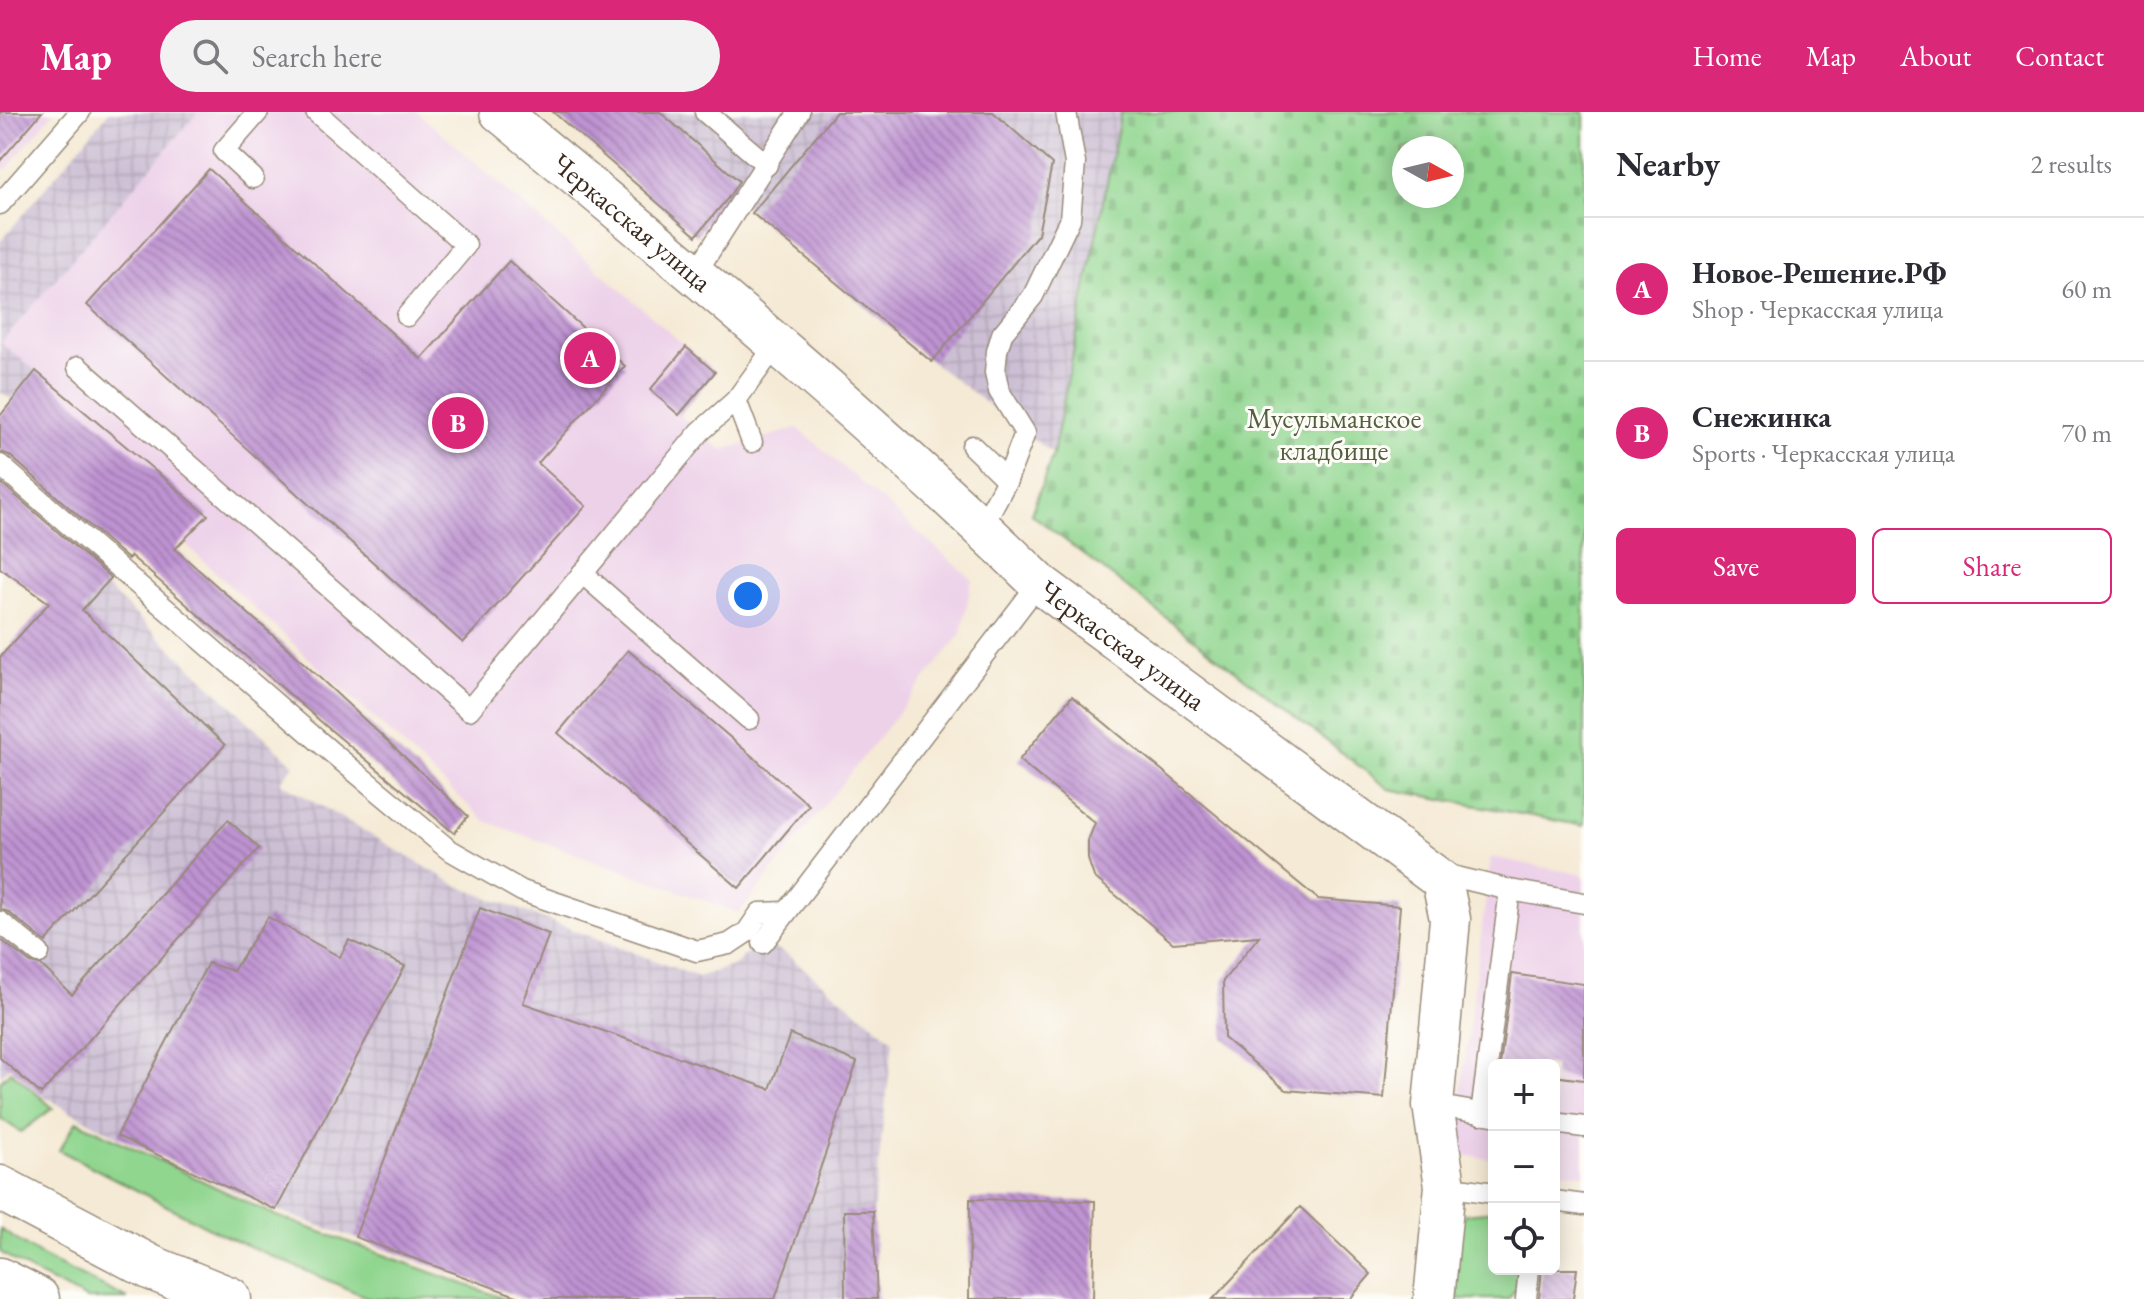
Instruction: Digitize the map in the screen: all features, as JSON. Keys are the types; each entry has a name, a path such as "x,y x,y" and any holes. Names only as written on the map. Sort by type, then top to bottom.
{"main road":[{"path":"0,1188 152,1268 229,1299"},
{"path":"0,1280 37,1299"}],"street":[{"name":"Черкасская улица","path":"500,112 695,274 982,527 1039,583 1442,881"},
{"path":"1434,1299 1445,1186 1433,1105 1450,919 1442,881"}],"lane":[{"path":"0,204 80,112"},
{"path":"253,178 224,151 258,112"},
{"path":"316,112 466,245 407,316"},
{"path":"705,112 767,165"},
{"path":"695,274 799,112"},
{"path":"982,527 1007,480 1025,433 999,391 995,372 997,351 1002,334 1033,296 1070,219 1075,163 1066,112"},
{"path":"78,367 469,710 700,432 736,400 776,345"},
{"path":"736,400 752,442"},
{"path":"972,446 1007,480"},
{"path":"0,465 448,849 522,891 697,951 729,944 747,932 760,913 786,912"},
{"path":"582,573 749,719"},
{"path":"763,943 1039,583"},
{"path":"1442,881 1452,876 1584,903"},
{"path":"1433,1105 1487,1115 1510,890"},
{"path":"0,922 39,953"},
{"path":"1560,1124 1584,1127"},
{"path":"1445,1186 1488,1192"},
{"path":"1560,1202 1584,1205"},
{"path":"1526,1299 1528,1275"}],"shaded area":[{"path":"0,112 54,112 7,168 0,170"},
{"path":"109,112 198,112 1,343 36,371 13,400 0,392 0,242"},
{"path":"198,112 417,112 715,372 679,415 723,450 798,428 972,579 961,634 739,913 485,821 182,541 0,343"},
{"path":"553,112 1121,112 1053,454 932,362 732,194 696,236"},
{"path":"83,565 294,765 280,782 460,887 698,977 735,965 763,943 786,954 893,1040 873,1211 877,1299 525,1299 276,1210 68,1110 41,1094 10,1066 0,1076 0,657"},
{"path":"1491,857 1584,875 1584,1175 1560,1171 1560,1059 1488,1059 1488,1159 1453,1153"}],"green space":[{"name":"Мусульманское кладбище","path":"1121,112 1584,112 1584,826 1389,789 1031,514 1053,454"},
{"path":"11,1071 53,1108 21,1132 0,1118 0,1081"},
{"path":"77,1121 274,1215 505,1299 371,1299 221,1234 59,1150"},
{"path":"1488,1212 1488,1275 1518,1275 1517,1288 1508,1299 1459,1299 1452,1268 1454,1245 1465,1214"},
{"path":"0,1229 43,1257 128,1299 87,1299 40,1276 0,1252"}],"building":[{"path":"0,112 42,112 0,161"},
{"path":"553,112 660,112 739,181 696,236"},
{"path":"836,112 993,112 1052,164 1038,234 932,362 752,213"},
{"path":"209,169 421,359 509,261 625,366 538,463 586,506 463,643 87,305"},
{"path":"686,347 715,372 679,415 650,390"},
{"path":"36,371 208,515 175,549 293,653 468,816 454,833 131,556 128,559 9,455 0,452 0,416"},
{"path":"0,482 111,578 82,610 225,745 46,942 0,909 0,657 49,603 0,568"},
{"path":"628,650 809,805 739,888 558,733"},
{"path":"1072,696 1318,899 1400,906 1384,1098 1286,1090 1224,1038 1223,981 1259,936 1173,943 1094,877 1088,859 1088,841 1095,823 1019,760"},
{"path":"228,820 259,848 41,1094 0,1058 0,939 31,963 41,965 72,995"},
{"path":"480,908 549,934 523,1003 770,1089 790,1034 857,1062 775,1299 525,1299 355,1237"},
{"path":"268,917 340,957 349,940 405,966 276,1210 117,1136 208,963 233,971"},
{"path":"1512,974 1584,984 1584,1080 1560,1077 1560,1059 1501,1059"},
{"path":"970,1199 1095,1201 1093,1299 969,1299"},
{"path":"1300,1207 1371,1274 1350,1299 1213,1299"},
{"path":"844,1211 873,1211 877,1299 845,1299"},
{"path":"1560,1269 1577,1269 1573,1299 1539,1299 1541,1275 1560,1275"}],"place":[{"name":"Новое-Решение.РФ","path":"590,358"},
{"name":"Снежинка","path":"458,423"}]}
